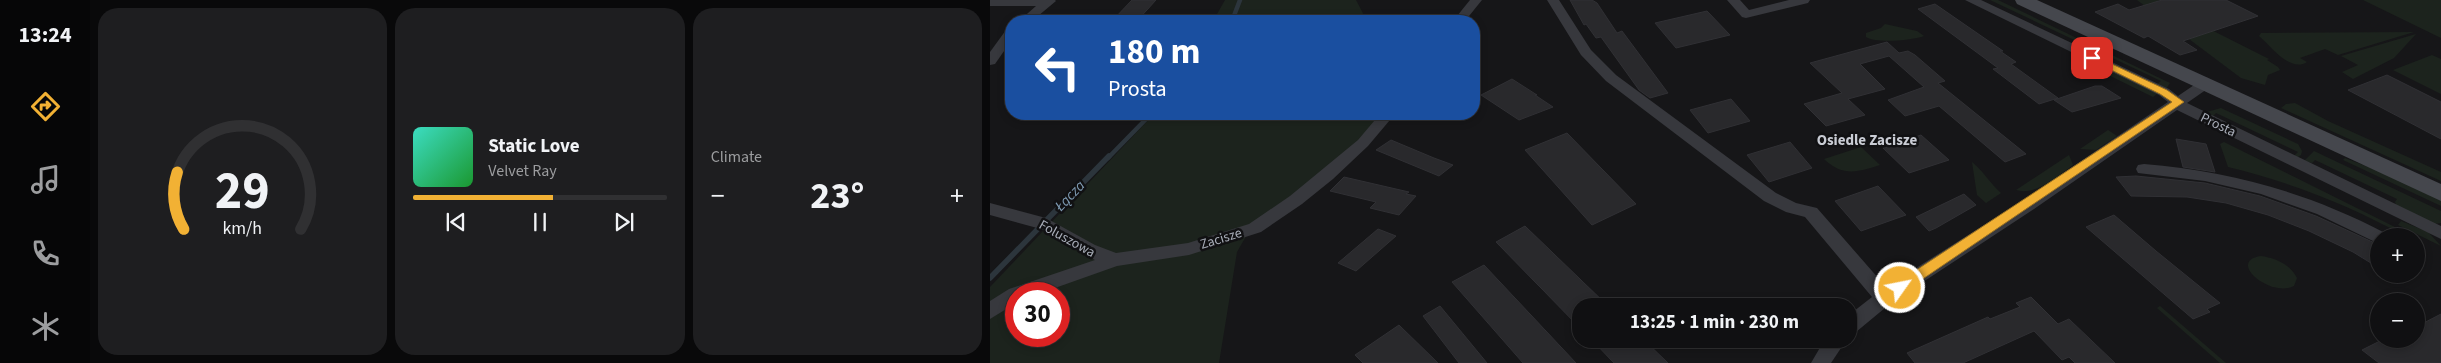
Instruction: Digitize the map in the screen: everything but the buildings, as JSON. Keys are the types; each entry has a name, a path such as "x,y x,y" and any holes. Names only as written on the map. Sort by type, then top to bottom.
{"street":[{"path":"1464,15 1476,0"},
{"path":"1553,0 1596,64 1629,92 1778,202 1811,212 1884,298"},
{"path":"1733,0 1746,14 1804,0"},
{"name":"Prosta","path":"1972,0 2164,92 2179,102 2184,108 2441,233"},
{"path":"2023,0 2441,193"},
{"path":"990,2 1050,2"},
{"path":"1033,15 1050,2"},
{"path":"990,61 1005,41"},
{"path":"1857,320 1884,298 2206,84"},
{"name":"Zacisze","path":"1051,282 1116,260 1188,249 1255,228 1296,200 1327,175 1363,143 1383,120"},
{"path":"2144,169 2223,178 2322,209 2370,233"},
{"name":"Foluszowa","path":"990,209 1041,223 1074,240 1099,257 1116,260"},
{"name":"Zacisze","path":"990,311 1005,301"},
{"path":"1821,363 1829,348"}],"shaded area":[{"path":"1225,0 1356,0 1364,15 1216,15"},
{"path":"1990,0 1998,0 2170,83 2166,89 2157,84 2161,81"},
{"path":"2137,0 2160,0 2156,2 2269,59 2267,60 2280,70 2268,75 2265,85 2241,78"},
{"path":"2363,0 2441,0 2441,38"},
{"path":"1885,24 1917,31 1924,36 1887,41 1866,37 1866,33 1881,28"},
{"path":"2414,32 2338,55 2325,49 2300,58 2307,62 2301,64 2294,64 2281,57 2259,36 2261,33"},
{"path":"2416,34 2394,58 2353,79 2342,72 2358,65 2341,56"},
{"path":"2432,55 2441,59 2441,94 2393,70"},
{"path":"2094,68 2106,68 2158,93 2153,97"},
{"path":"2295,103 2328,121 2441,172 2441,181 2281,108 2286,104"},
{"path":"2221,108 2298,144 2302,151 2301,155 2297,158 2294,156 2298,152 2216,113 2213,116 2203,113"},
{"path":"1148,120 1377,120 1344,156 1252,226 1237,252 1219,363 990,363 990,287"},
{"path":"2108,130 2117,136 2096,150 2080,149"},
{"path":"2224,142 2397,228 2390,228 2319,195 2228,167 2220,144"},
{"path":"1861,147 1880,165 1865,170 1844,171 1831,165 1824,159"},
{"path":"2314,151 2441,211 2441,223 2434,224 2396,205 2397,199 2315,160 2312,163 2304,161"},
{"path":"2069,155 2073,165 2053,180 2039,188 2024,191 2016,190"},
{"path":"2345,158 2389,175 2441,199 2441,206 2343,160"},
{"path":"1972,162 2001,193 1986,203 1977,195"},
{"path":"2401,221 2418,228 2404,228 2398,225"},
{"path":"2425,231 2428,232 2441,246 2425,238"},
{"path":"2261,256 2272,258 2286,265 2297,278 2294,286 2274,287 2255,277 2250,271 2248,264 2251,259"},
{"path":"2160,306 2226,363 2220,363 2157,308"}],"waterway":[{"name":"Łącza","path":"1234,15 1240,0"},
{"name":"Łącza","path":"1108,158 1145,120"},
{"name":"Łącza","path":"990,278 1109,156"}],"district":[{"name":"Osiedle Zacisze","path":"1867,140"}],"route":[{"path":"1900,288 2028,205 2179,102 2164,92 2092,58"}]}
